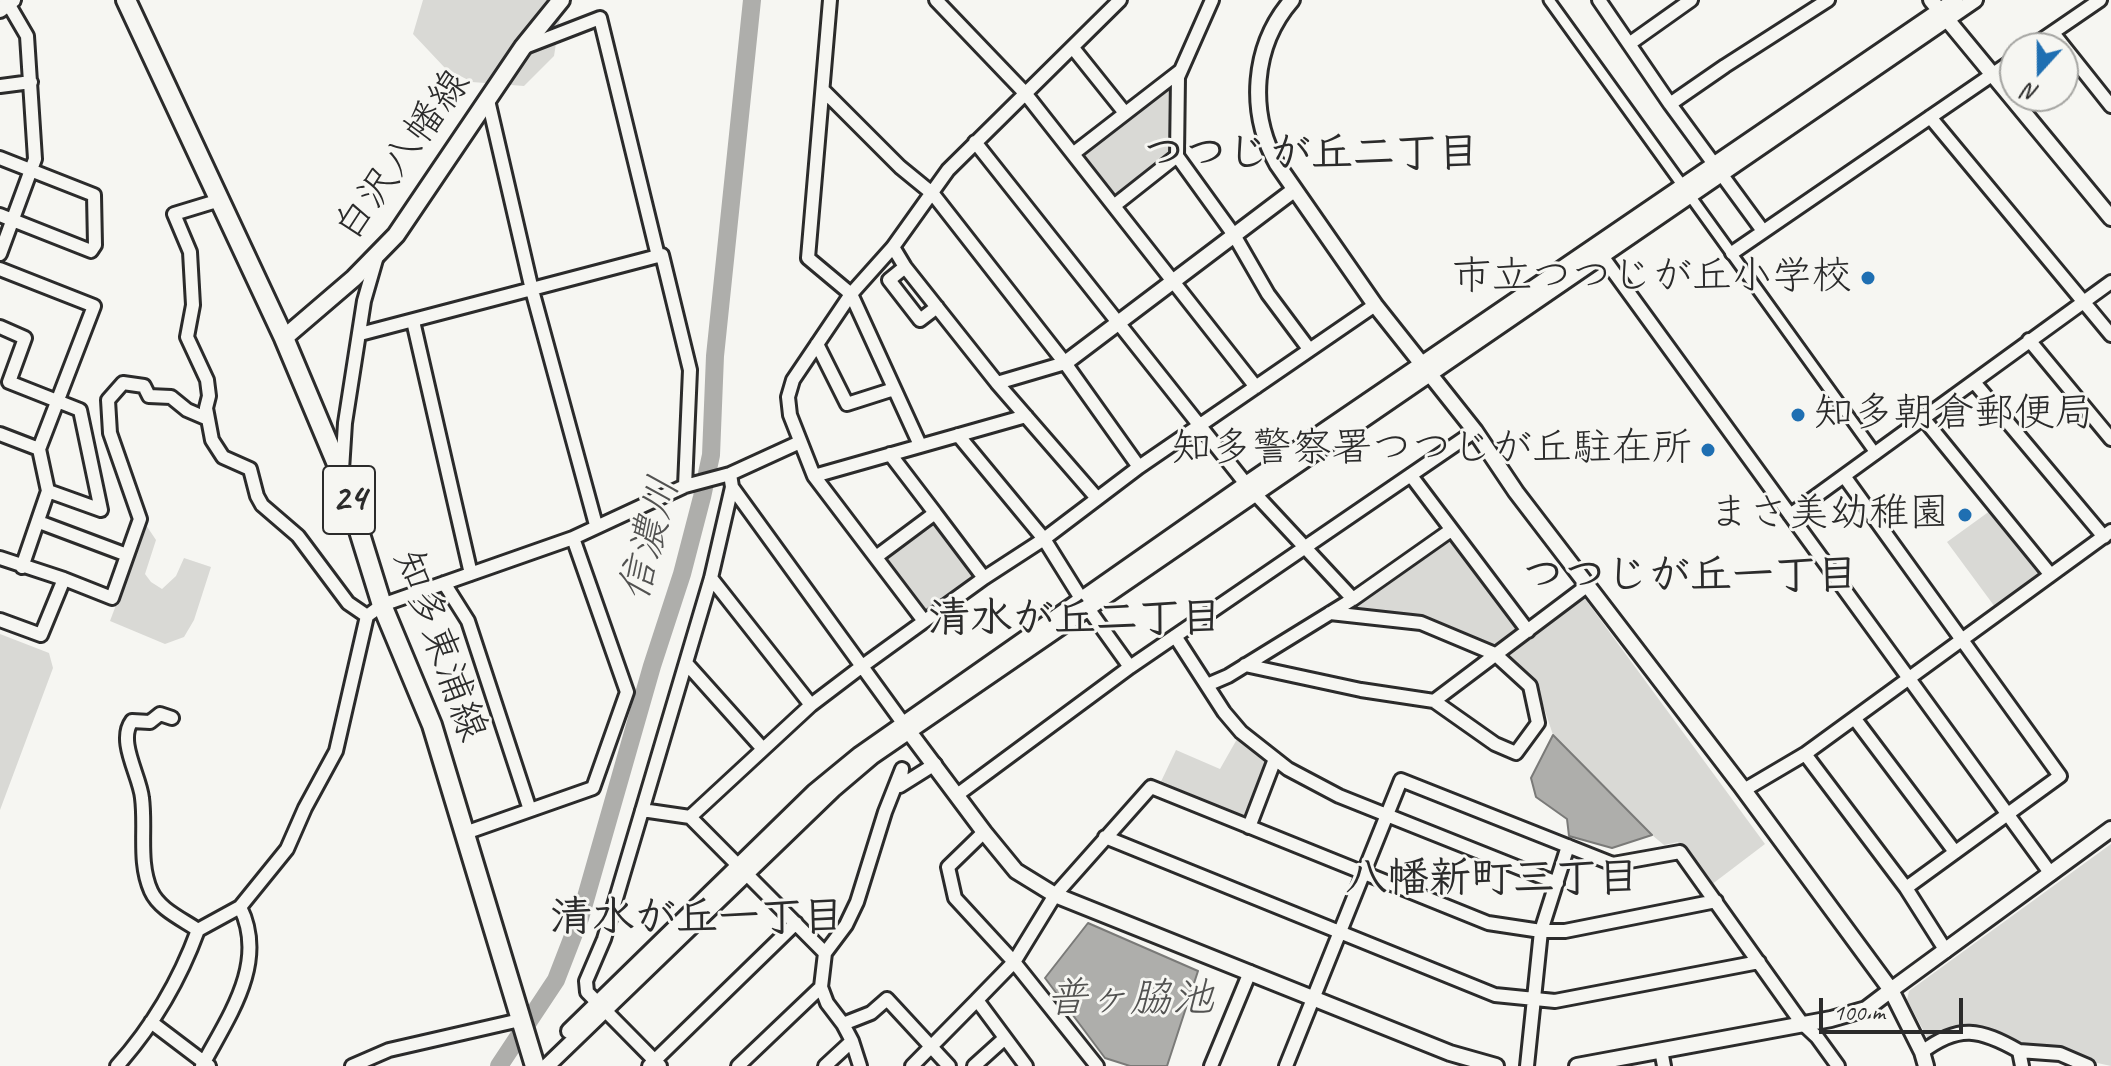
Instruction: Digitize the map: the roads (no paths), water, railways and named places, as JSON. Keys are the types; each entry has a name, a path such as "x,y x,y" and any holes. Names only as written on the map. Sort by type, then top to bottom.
{"main road":[{"name":"知多東浦線","path":"126,0 284,338 342,476 374,611 432,725 535,1066"},
{"name":"白沢八幡線","path":"284,338 354,278 396,235 523,47 561,0"}],"street":[{"path":"830,0 808,258 851,294 920,445"},
{"path":"936,0 1025,93 1256,387"},
{"path":"1212,0 1180,71 1177,156 1234,235 1268,294 1309,349"},
{"path":"1549,0 1876,454"},
{"path":"1599,0 1763,231"},
{"path":"1629,44 1691,0"},
{"path":"1670,104 1828,0"},
{"path":"535,1066 602,1006 743,869 814,792 1686,191 1955,0"},
{"path":"1939,10 1975,0"},
{"path":"2054,32 2102,0 2111,7"},
{"path":"924,621 814,476 790,415 788,397 793,380 851,294 893,247 948,170 1118,1"},
{"path":"1287,2 1268,38 1262,59 1258,115 1268,148 1375,305 1475,431 1516,492 1744,790 1891,990 1924,1059 1941,1038 1962,1033 1992,1037 2019,1051 2060,1054 2088,1066"},
{"path":"0,254 6,218 35,159 31,82 24,28 7,3"},
{"path":"1939,10 2111,218"},
{"path":"523,47 600,18 658,256"},
{"path":"1073,48 1125,113"},
{"path":"2079,66 2111,106"},
{"path":"1732,253 1999,69"},
{"path":"1074,153 1180,71"},
{"path":"0,86 31,82"},
{"path":"823,90 900,167 933,194 1065,363 1139,467"},
{"path":"488,100 532,290 596,525"},
{"path":"1930,117 2111,335"},
{"path":"975,142 1251,489 1353,599"},
{"path":"1115,205 1177,156"},
{"path":"0,158 94,195 95,245 91,251 6,218"},
{"path":"997,383 1065,363 1294,190"},
{"path":"220,200 174,214 190,252 193,305 187,337 207,380 212,440 223,457 250,469 262,505 298,536 348,603 374,611 573,538 685,486 728,479 800,442"},
{"path":"893,247 905,267 997,383 1096,497"},
{"path":"1599,251 2051,874"},
{"path":"342,476 345,423 364,301 378,253"},
{"path":"360,334 662,255 690,370 685,486"},
{"path":"905,267 889,280 920,320 937,307"},
{"path":"0,269 94,306 39,449 48,491 22,567"},
{"path":"1790,515 2111,282"},
{"path":"690,817 811,705 861,667 984,578 1044,539 1096,497 1375,305"},
{"path":"413,321 471,574"},
{"path":"0,327 25,338 9,382 80,410 101,510 48,491"},
{"path":"2029,340 2111,439"},
{"path":"817,344 847,404 894,389"},
{"path":"1744,790 1805,754 1855,719 2108,534 1974,382"},
{"path":"0,558 112,598 140,519 110,433 108,400 123,383 144,386 149,396 171,397 187,410 208,419"},
{"path":"814,476 1026,416"},
{"path":"1923,418 2050,574"},
{"path":"957,795 1130,667 1475,431"},
{"path":"0,434 39,449"},
{"path":"958,435 1044,539 1130,667"},
{"path":"890,454 984,578"},
{"path":"1844,476 2060,776 1906,888"},
{"path":"1412,477 1528,631"},
{"path":"728,479 711,578 604,939 586,981 587,992 655,1064 796,923"},
{"path":"728,479 861,667 1016,871 1055,895 1450,1053 1496,1066"},
{"path":"876,557 935,513"},
{"path":"39,522 127,555"},
{"path":"1207,685 1353,599 1451,530"},
{"path":"465,833 593,788 627,692 573,538"},
{"path":"711,578 811,705"},
{"path":"0,620 41,635 64,579"},
{"path":"444,583 468,621 530,810"},
{"path":"1434,701 1588,585"},
{"path":"117,1066 151,1022 186,963 198,930 240,907 287,849 336,751 374,611"},
{"path":"1245,665 1361,690 1434,701 1495,744 1516,753 1538,723 1530,686 1495,654 1421,623 1330,613"},
{"path":"1175,636 1241,732 1288,769 1339,796 1386,812 1557,883"},
{"path":"686,663 763,749"},
{"path":"172,718 160,714 150,722 132,721 128,728 129,753 142,797 144,867 151,892 164,907 198,930"},
{"path":"1855,719 1955,852"},
{"path":"1805,754 1906,888 1946,951"},
{"path":"1249,827 1275,759"},
{"path":"860,1066 852,1041 827,1003 821,987 825,953 846,925 857,902 902,769 900,786 935,764"},
{"path":"1286,1066 1401,780 1613,864 1680,852 1801,1022 1817,1037 1838,1066"},
{"path":"912,1066 1014,962 1055,895 1151,787 1488,923 1541,931 1565,931 1716,901"},
{"path":"642,810 690,817 825,953"},
{"path":"1577,1066 1732,1038 1801,1022 1831,1019 1866,1009 2111,829"},
{"path":"984,832 948,867 955,898 1014,962 1097,1066"},
{"path":"1105,837 1495,995 1555,1001 1759,962"},
{"path":"1527,1066 1541,931 1568,846"},
{"path":"151,1022 205,1065 248,972 250,936 240,907"},
{"path":"1211,1066 1250,972"},
{"path":"738,1066 821,987"},
{"path":"979,998 977,1000 1026,1066"},
{"path":"843,1024 871,1013 887,999 949,1066"},
{"path":"547,1066 602,1006"},
{"path":"352,1066 389,1050 520,1020"},
{"path":"974,1066 1005,1038"},
{"path":"825,1066 852,1041"},
{"path":"1661,1050 1664,1066"},
{"path":"2019,1051 2022,1066"}],"water":[{"path":"1553,735 1652,835 1612,848 1569,836 1567,819 1536,797 1531,778"},
{"name":"普ヶ脇池","path":"1088,923 1198,971 1167,1066 1130,1066 1105,1058 1045,978"}],"waterway":[{"name":"信濃川","path":"499,1066 556,980 580,918 702,497 711,455 715,356 752,0"}],"place":[{"name":"市立つつじが丘小学校","path":"1868,278"},
{"name":"知多朝倉郵便局","path":"1798,415"},
{"name":"知多警察署つつじが丘駐在所","path":"1708,450"},
{"name":"まさ美幼稚園","path":"1965,515"}],"district":[{"name":"つつじが丘二丁目","path":"1311,155"},
{"name":"つつじが丘一丁目","path":"1690,577"},
{"name":"清水が丘二丁目","path":"1075,620"},
{"name":"八幡新町三丁目","path":"1492,880"},
{"name":"清水が丘一丁目","path":"697,919"}]}
